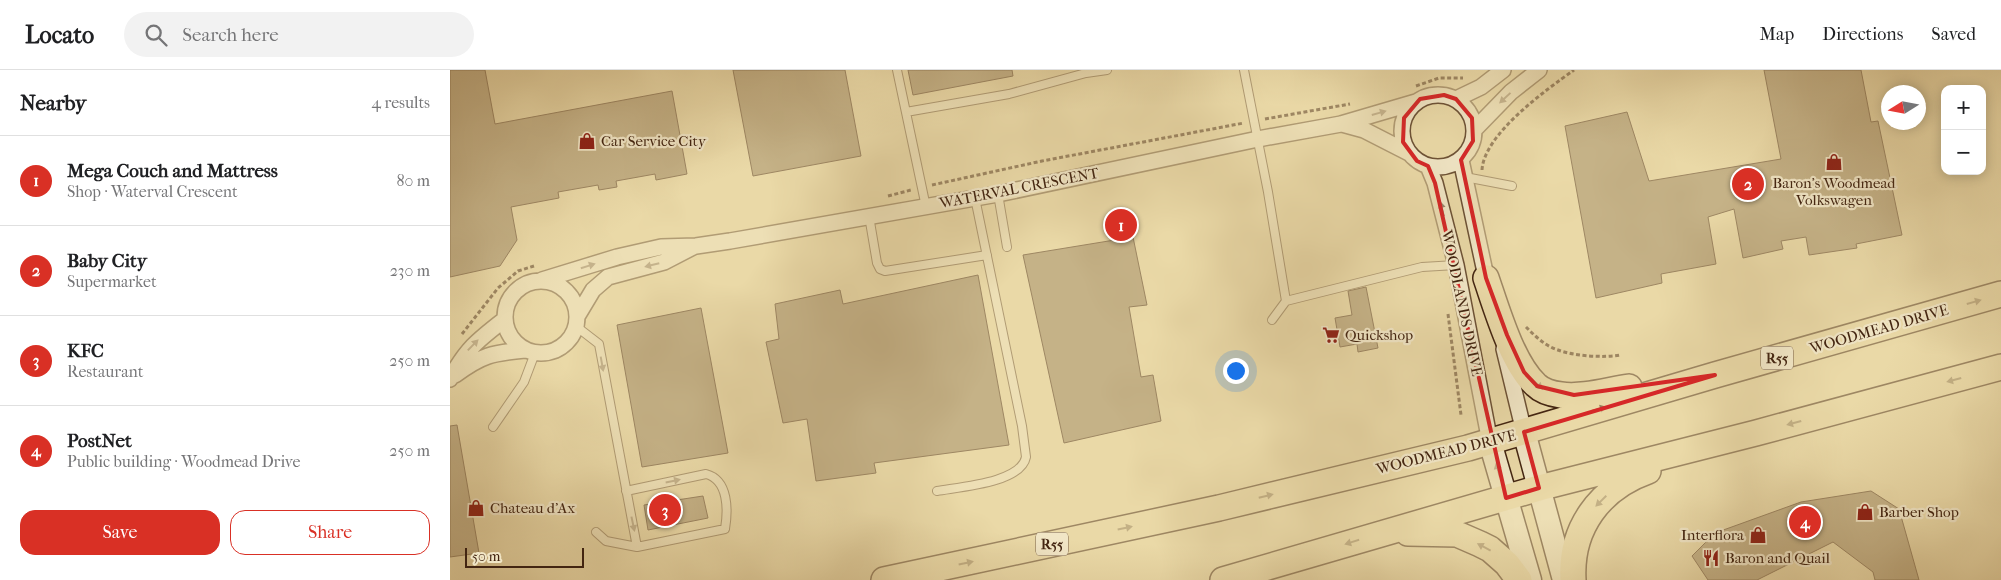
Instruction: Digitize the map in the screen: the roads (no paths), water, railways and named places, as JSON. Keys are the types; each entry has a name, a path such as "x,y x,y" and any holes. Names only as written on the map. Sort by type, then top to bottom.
{"main road":[{"path":"1486,278 1507,335 1524,372 1544,391 1562,395 1574,395 1715,375"},
{"name":"WOODMEAD DRIVE","path":"884,580 1219,508 1490,442 1715,375 2001,294"},
{"path":"1223,580 1540,488 1756,433 2001,367"},
{"path":"1524,432 1564,580"},
{"path":"1572,580 1572,565 1586,518 1601,500 1622,483 1637,475 1756,433"},
{"path":"1490,442 1530,580"},
{"path":"1381,533 1457,534 1490,549 1508,564 1519,580"}],"street":[{"path":"1456,99 1481,87 1503,70"},
{"path":"1475,129 1511,92 1539,70"},
{"path":"1414,95 1444,95 1456,99 1466,107 1475,129 1469,152 1461,160 1450,166 1439,168 1417,161 1409,153 1404,142 1402,130 1404,118 1411,107 1414,95"},
{"name":"WATERVAL CRESCENT","path":"542,280 617,257 661,247 696,246 998,194 1258,139 1341,124 1414,95"},
{"name":"WATERVAL CRESCENT","path":"1341,124 1364,130 1409,153"},
{"name":"WOODLANDS DRIVE","path":"1461,160 1486,278 1524,432"},
{"name":"WOODLANDS DRIVE","path":"1428,166 1435,183 1456,265 1490,442"},
{"name":"WATERVAL CRESCENT","path":"577,321 593,290 608,277 664,262 696,246"},
{"path":"450,379 474,361 487,355 530,351 546,354 565,345 572,336 577,321 576,304 566,291 553,282 542,280 522,286 508,303 506,319 509,335 516,343 530,351"},
{"path":"450,379 463,356 472,345 506,319"}],"lane":[{"path":"897,70 926,207"},
{"path":"906,112 1009,94 1086,73 1107,70"},
{"path":"1244,70 1255,121 1286,301"},
{"path":"1465,177 1512,186"},
{"path":"998,194 1008,247"},
{"path":"938,490 997,480 1018,469 1025,462 1022,426 975,198"},
{"path":"868,216 877,263 880,269 885,271 987,254"},
{"path":"1272,320 1286,301 1422,267 1456,265"},
{"path":"577,321 598,344 637,547"},
{"path":"492,427 524,382 530,351"},
{"path":"596,532 606,541 637,547 725,529 727,503 720,483 706,474 626,491"}],"place":[{"name":"Car Service City","path":"587,141"},
{"name":"Baron's Woodmead Volkswagen","path":"1834,162"},
{"name":"Baby City","path":"1748,184"},
{"name":"Mega Couch and Mattress","path":"1121,225"},
{"name":"Quickshop","path":"1331,335"},
{"name":"Chateau d'Ax","path":"476,508"},
{"name":"KFC","path":"665,510"},
{"name":"Barber Shop","path":"1865,512"},
{"name":"PostNet","path":"1805,522"},
{"name":"Interflora","path":"1758,535"},
{"name":"Baron and Quail","path":"1711,558"}]}
